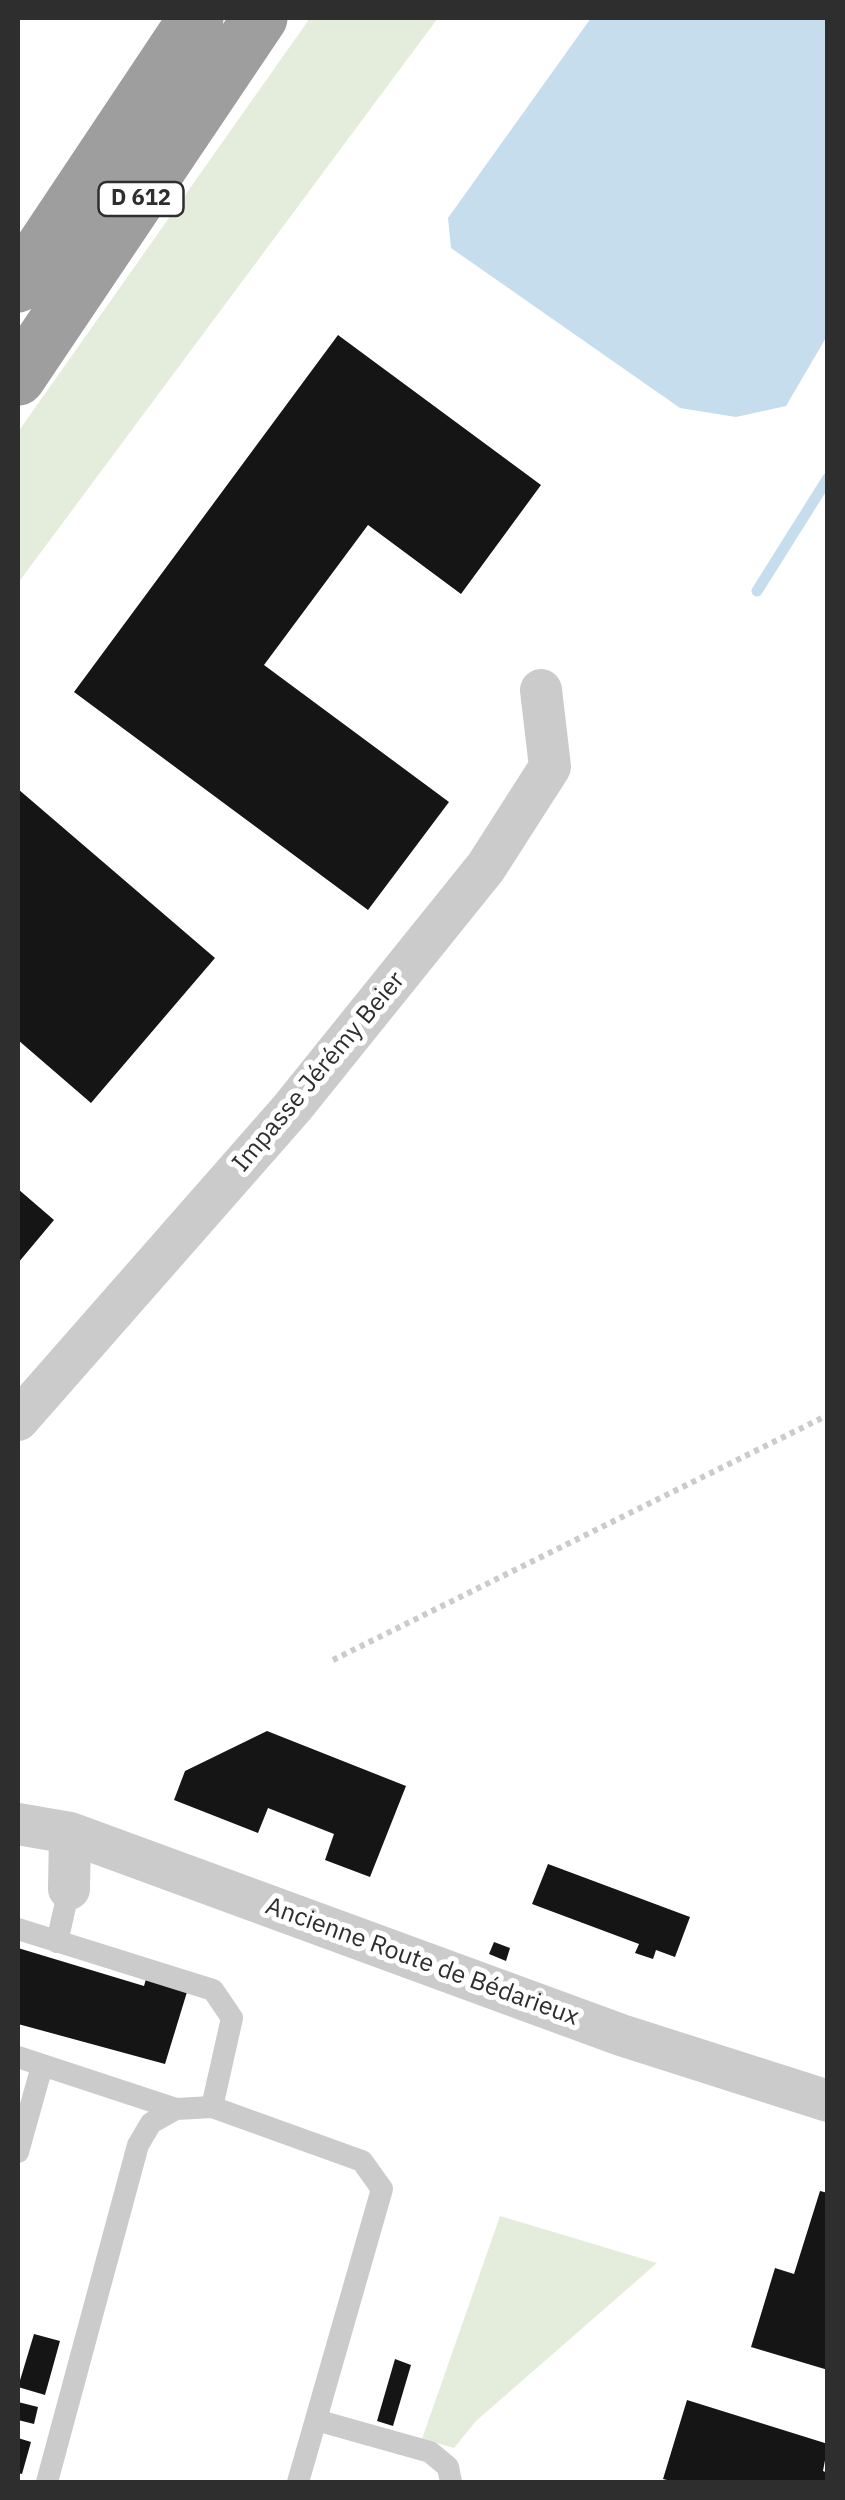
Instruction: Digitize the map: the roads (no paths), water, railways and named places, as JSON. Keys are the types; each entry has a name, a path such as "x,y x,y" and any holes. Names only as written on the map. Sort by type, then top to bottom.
{"highway":[{"name":"D 612","path":"18,286 196,18"},
{"name":"D 612","path":"18,378 260,18"}],"street":[{"name":"Impasse Jérémy Beier","path":"18,1420 292,1108 486,867 550,768 541,690"},
{"name":"Ancienne Route de Bédarieux","path":"18,1824 70,1833 621,2035 828,2101"},
{"path":"68,1889 70,1833"}],"lane":[{"path":"57,1942 68,1889"},
{"path":"18,1929 213,1990 232,2018 212,2107"},
{"path":"18,2057 176,2109 212,2107 362,2161 382,2188 298,2482"},
{"path":"18,2152 42,2066"},
{"path":"47,2482 138,2145 152,2122 176,2109"},
{"path":"316,2420 430,2452 448,2467 451,2482"}],"water":[{"path":"591,18 827,18 827,336 786,406 736,417 680,408 451,248 448,218"}],"waterway":[{"path":"757,591 828,478"}]}
